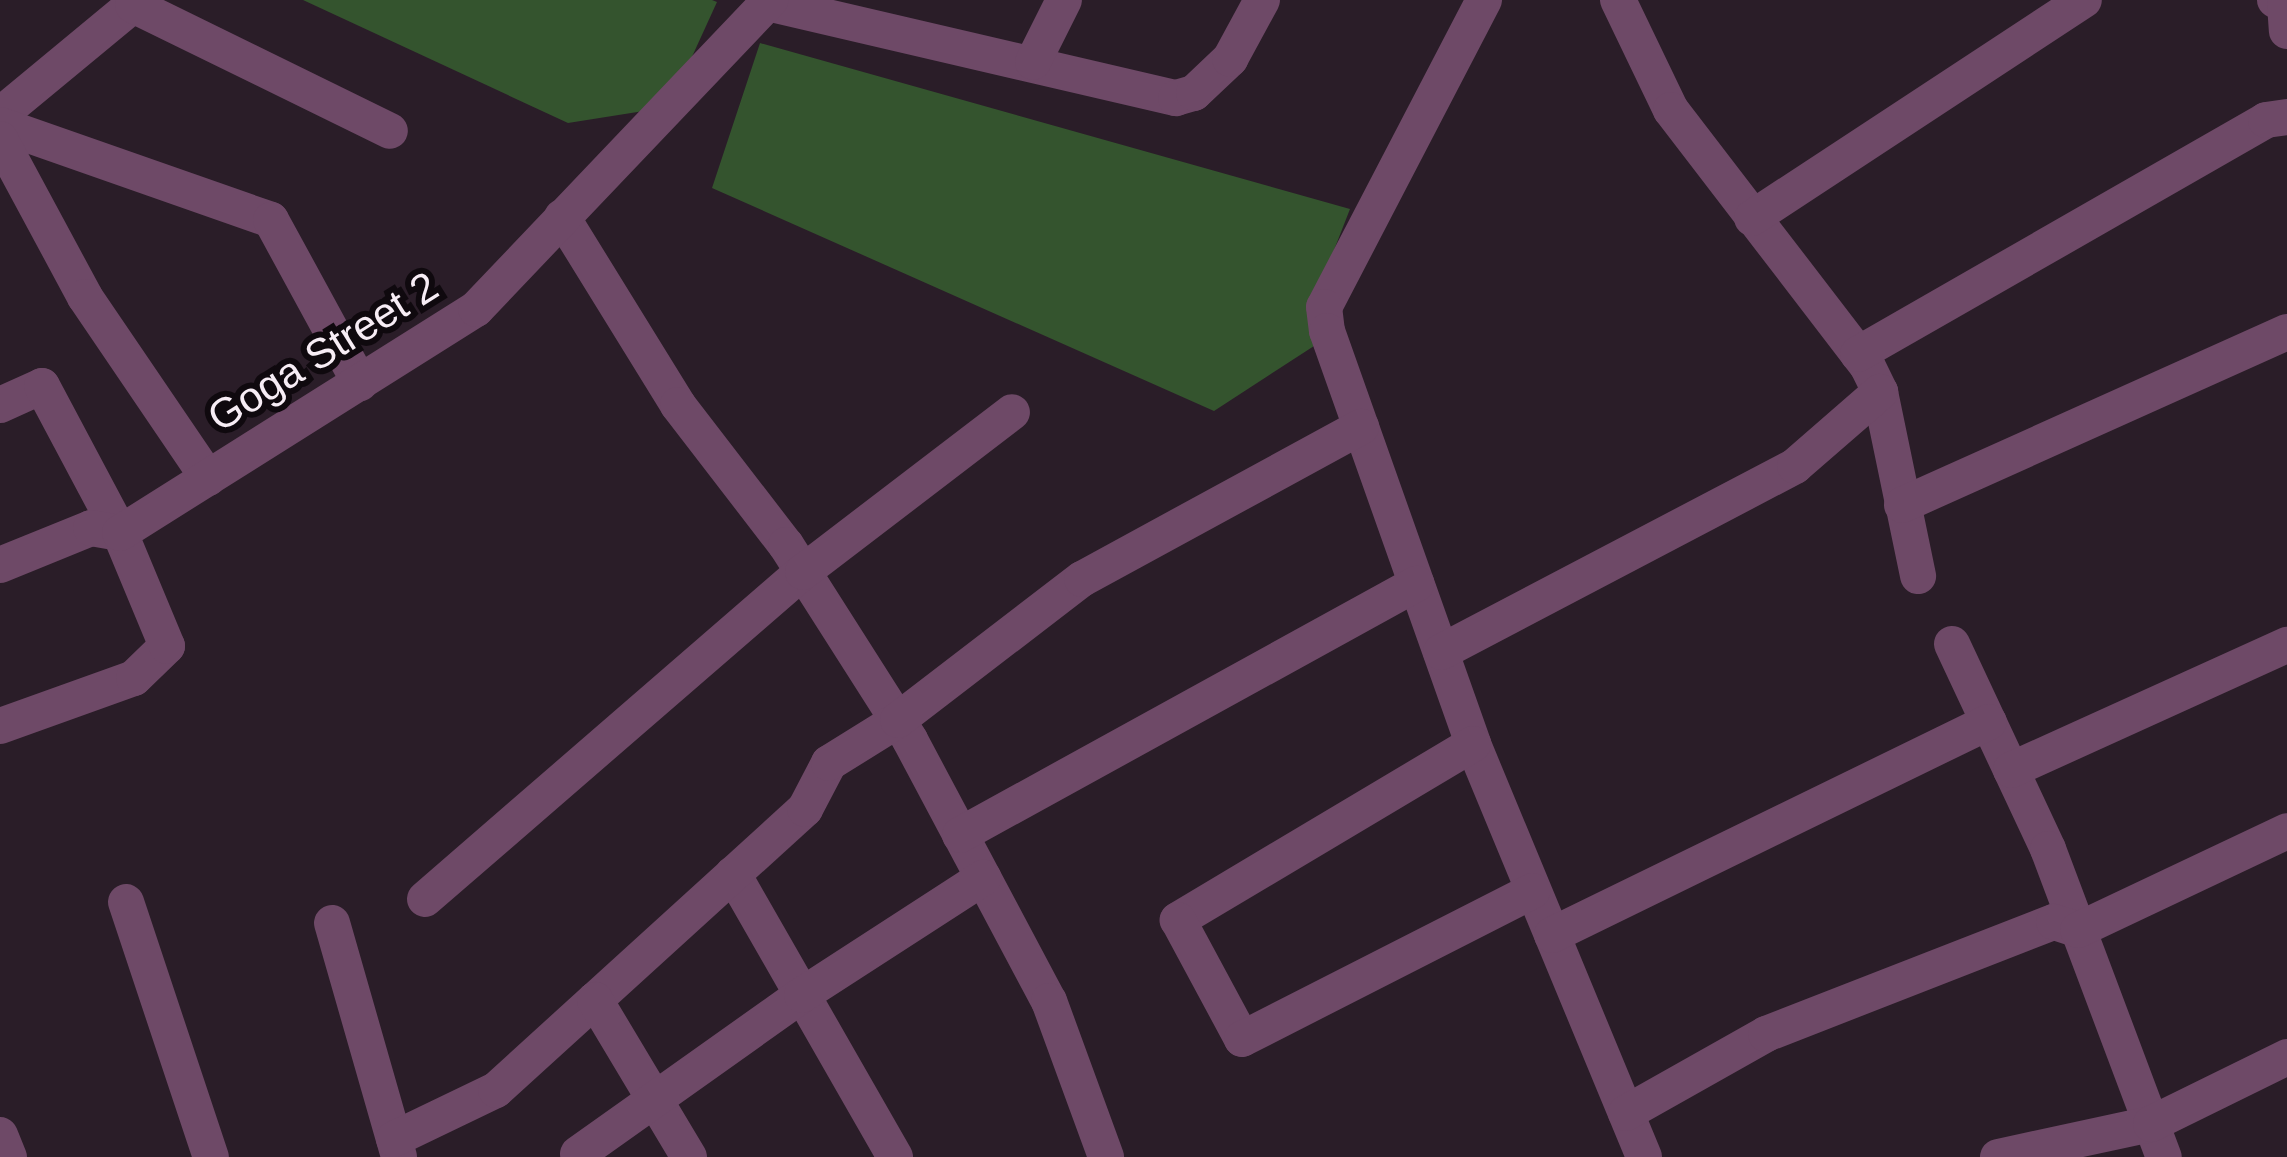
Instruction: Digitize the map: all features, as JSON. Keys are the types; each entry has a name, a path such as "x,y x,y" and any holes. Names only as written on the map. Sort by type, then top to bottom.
{"street":[{"path":"1033,62 1064,0"},
{"path":"769,2 1176,98 1194,93 1230,58 1262,0"},
{"path":"1484,0 1324,307 1327,331 1473,744 1644,1157"},
{"path":"1618,0 1671,110 1858,354 1880,392 1918,576"},
{"path":"1752,218 2084,0"},
{"path":"2276,0 2285,4 2287,31"},
{"name":"Goga Street 2","path":"120,533 476,310 769,2"},
{"path":"0,115 133,5 190,15 389,131"},
{"path":"1858,354 2266,120 2287,118"},
{"path":"0,125 272,220 360,383"},
{"path":"0,139 85,297 208,478"},
{"path":"562,217 678,405 803,572 898,720 1049,1001 1106,1157"},
{"path":"1902,505 2287,332"},
{"path":"0,405 42,386 120,533 167,646 134,678 0,726"},
{"path":"1441,652 1795,466 1880,392"},
{"path":"425,899 803,572 1012,412"},
{"path":"332,923 397,1148 496,1090 805,808 830,763 898,720 1082,579 1361,427"},
{"path":"0,565 92,528 120,533"},
{"path":"960,835 1416,584"},
{"path":"1952,644 2078,930 2158,1140"},
{"path":"2011,770 2287,645"},
{"path":"1552,935 1989,722"},
{"path":"1473,744 1178,920 1242,1039 1534,890"},
{"path":"1626,1113 1766,1034 2054,922 2078,930 2287,832"},
{"path":"733,874 895,1157"},
{"path":"578,1154 802,994 983,878"},
{"path":"126,902 211,1157"},
{"path":"595,1000 689,1157"},
{"path":"1998,1157 2158,1140 2287,1057"},
{"path":"0,1135 9,1157"}],"green space":[{"path":"303,0 717,2 669,107 568,123"},
{"path":"760,43 1350,209 1313,304 1314,346 1214,411 712,188"}]}
